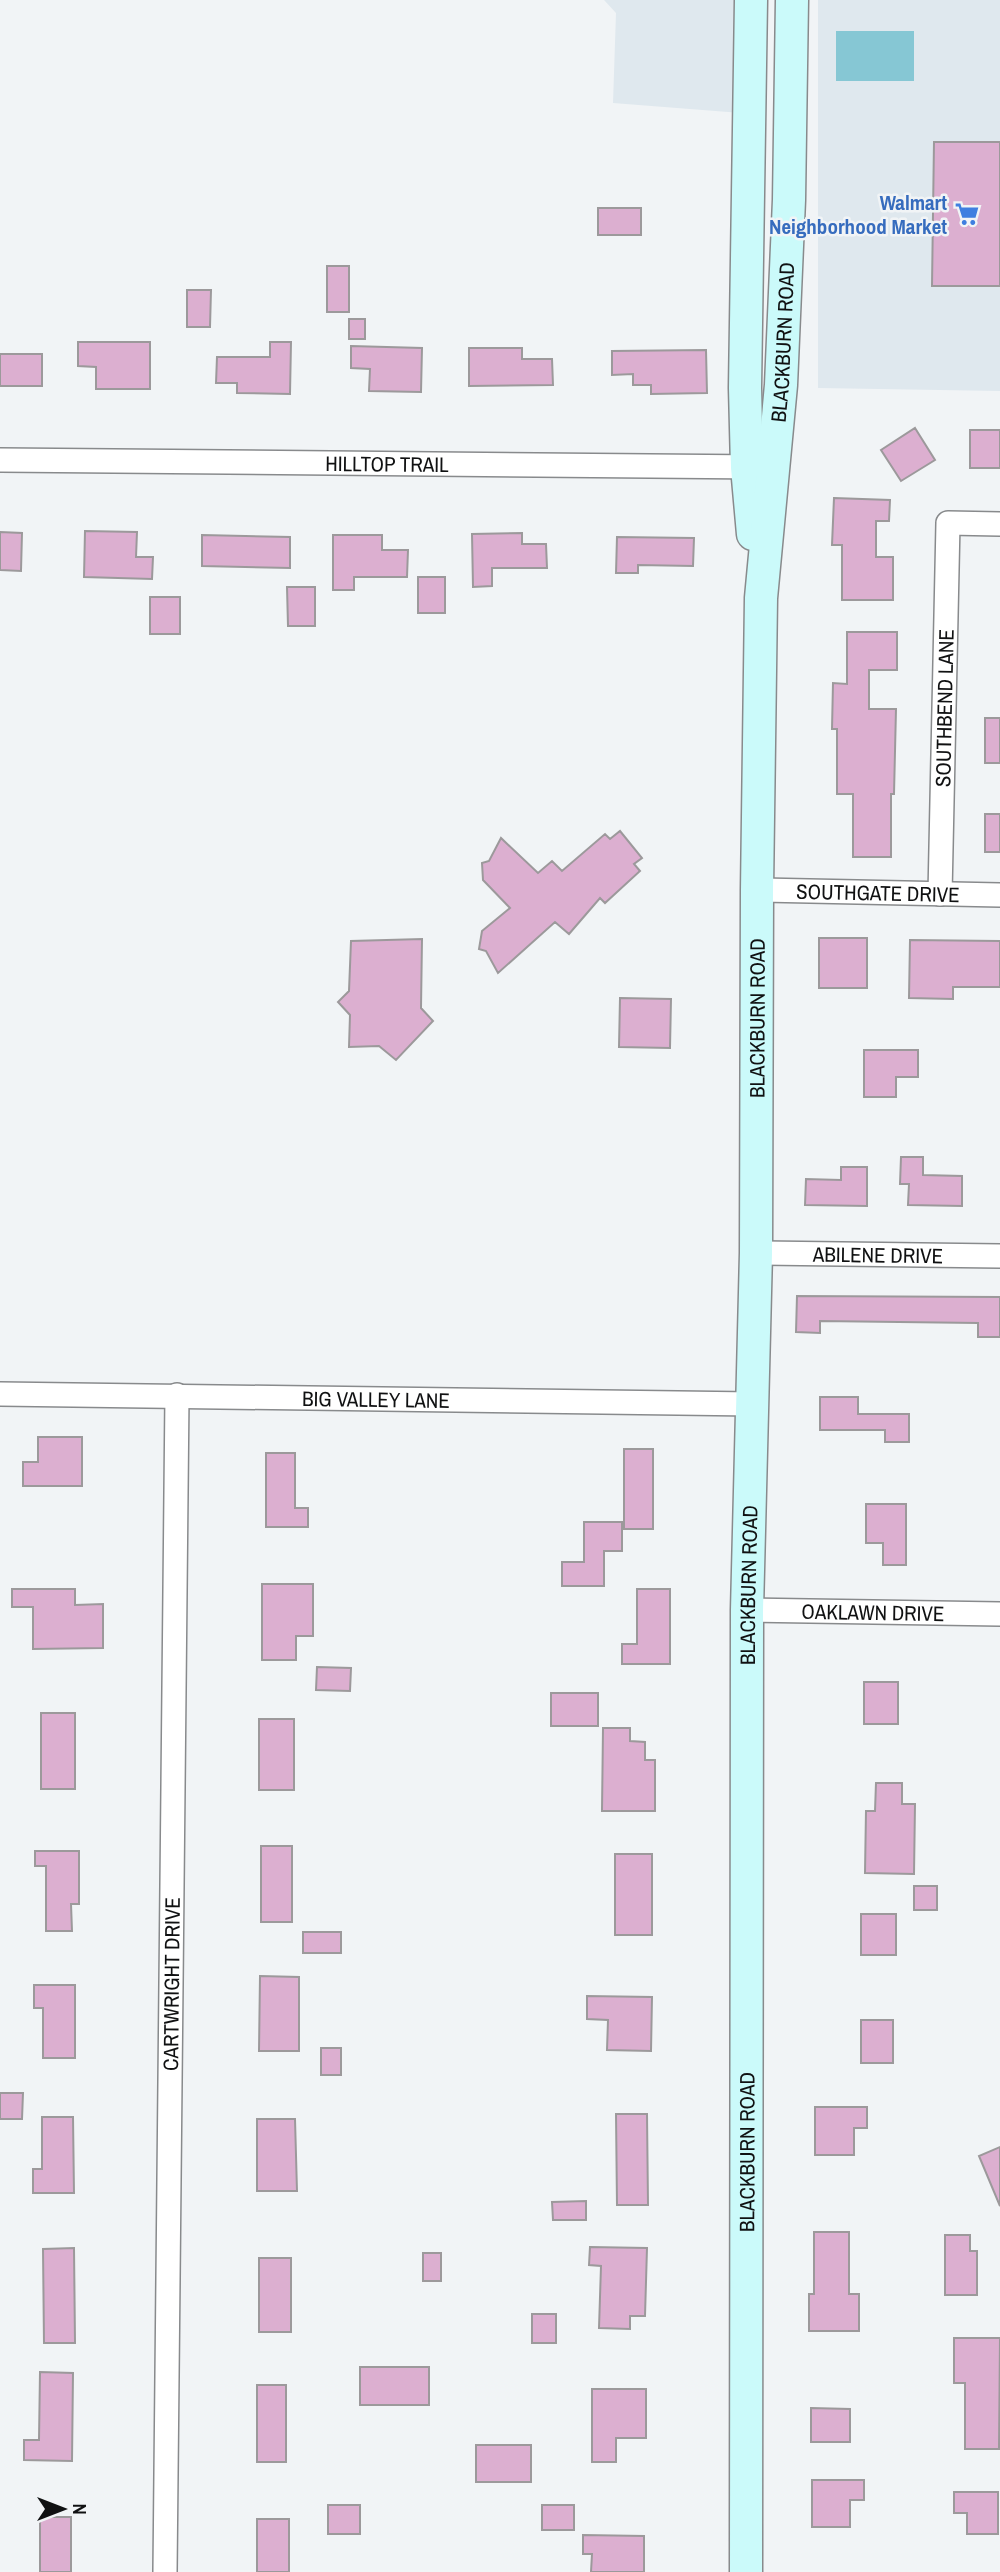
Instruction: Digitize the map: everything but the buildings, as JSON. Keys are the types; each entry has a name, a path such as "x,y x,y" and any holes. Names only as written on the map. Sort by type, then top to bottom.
{"main road":[{"name":"BLACKBURN ROAD","path":"746,2572 747,1610 754,1404 761,598 760,467 747,288 751,0"},
{"name":"BLACKBURN ROAD","path":"760,467 781,385 789,200 792,0"},
{"path":"749,91 762,93 768,103 771,128 789,200"},
{"path":"747,288 785,290"}],"street":[{"name":"HILLTOP TRAIL","path":"0,460 760,467"},
{"name":"SOUTHBEND LANE","path":"940,894 948,523 1000,524"},
{"name":"SOUTHGATE DRIVE","path":"757,890 1000,895"},
{"name":"ABILENE DRIVE","path":"756,1253 1000,1256"},
{"name":"BIG VALLEY LANE","path":"0,1394 754,1404"},
{"name":"CARTWRIGHT DRIVE","path":"165,2572 177,1395"},
{"name":"OAKLAWN DRIVE","path":"747,1610 1000,1614"}],"shaded area":[{"path":"604,0 740,0 741,113 613,103 616,13"},
{"path":"818,0 1000,0 1000,391 818,388"}],"water":[{"path":"836,31 914,31 914,81 836,81"}],"place":[{"name":"Walmart Neighborhood Market","path":"967,214"}]}
